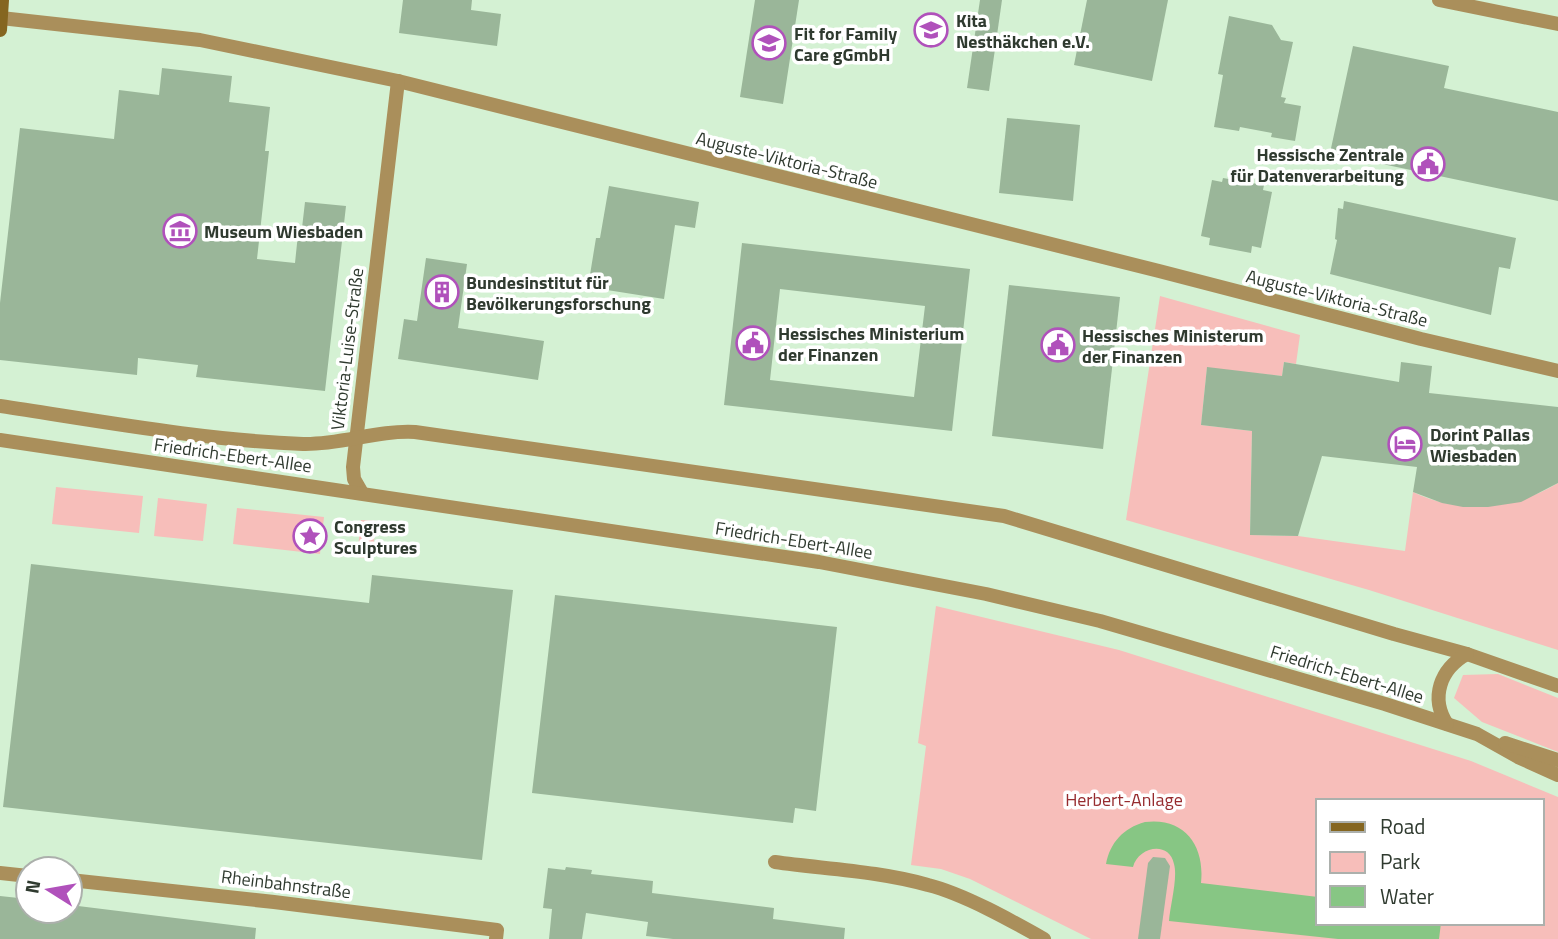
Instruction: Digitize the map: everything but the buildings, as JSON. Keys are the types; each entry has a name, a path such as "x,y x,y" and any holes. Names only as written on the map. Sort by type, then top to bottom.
{"main road":[{"path":"1,24 2,0"}],"street":[{"path":"1439,0 1558,24"},
{"name":"Auguste-Viktoria-Straße","path":"1,24 200,40 398,81 1433,342 1558,371"},
{"name":"Viktoria-Luise-Straße","path":"362,493 353,475 356,438 398,81"},
{"name":"Friedrich-Ebert-Allee","path":"0,406 208,436 304,444 396,431 415,432 1004,516 1394,635 1467,654 1558,686"},
{"name":"Friedrich-Ebert-Allee","path":"0,440 819,562 986,594 1100,621 1447,724 1477,734 1558,775"},
{"path":"1447,724 1437,702 1439,690 1450,666 1467,654"},
{"name":"Friedrich-Ebert-Allee","path":"1538,678 1558,678"},
{"path":"1477,734 1558,760"},
{"path":"775,862 909,880 932,886 992,911 1044,939"},
{"name":"Rheinbahnstraße","path":"84,882 275,902 497,934"}],"green space":[{"path":"1160,296 1300,335 1296,364 1284,362 1282,376 1207,368 1201,425 1252,431 1250,535 1298,536 1405,551 1413,492 1450,504 1487,506 1523,499 1558,483 1558,650 1369,590 1126,520"},
{"path":"56,487 143,496 139,533 52,524"},
{"path":"158,498 207,504 203,541 154,536"},
{"path":"237,508 324,517 320,554 233,544"},
{"path":"361,520 376,521 372,559 357,557"},
{"name":"Herbert-Anlage","path":"936,606 1119,650 1471,761 1558,797 1558,939 1091,939 970,879 941,869 911,865 926,746 918,743"},
{"path":"1498,674 1558,698 1558,752 1482,722 1454,698 1463,675"}],"water":[{"path":"1145,822 1171,824 1190,837 1200,857 1201,883 1316,897 1316,925 1441,925 1439,939 1338,939 1169,921 1175,870 1171,856 1160,849 1154,849 1141,855 1133,867 1106,864 1114,843 1124,832"}],"place":[{"name":"Kita Nesthäkchen e.V.","path":"931,30"},
{"name":"Fit for Family Care gGmbH","path":"769,43"},
{"name":"Hessische Zentrale für Datenverarbeitung","path":"1428,164"},
{"name":"Museum Wiesbaden","path":"180,231"},
{"name":"Bundesinstitut für Bevölkerungsforschung","path":"442,292"},
{"name":"Hessisches Ministerium der Finanzen","path":"753,343"},
{"name":"Hessisches Ministerum der Finanzen","path":"1058,345"},
{"name":"Dorint Pallas Wiesbaden","path":"1405,444"},
{"name":"Congress Sculptures","path":"310,536"}]}
